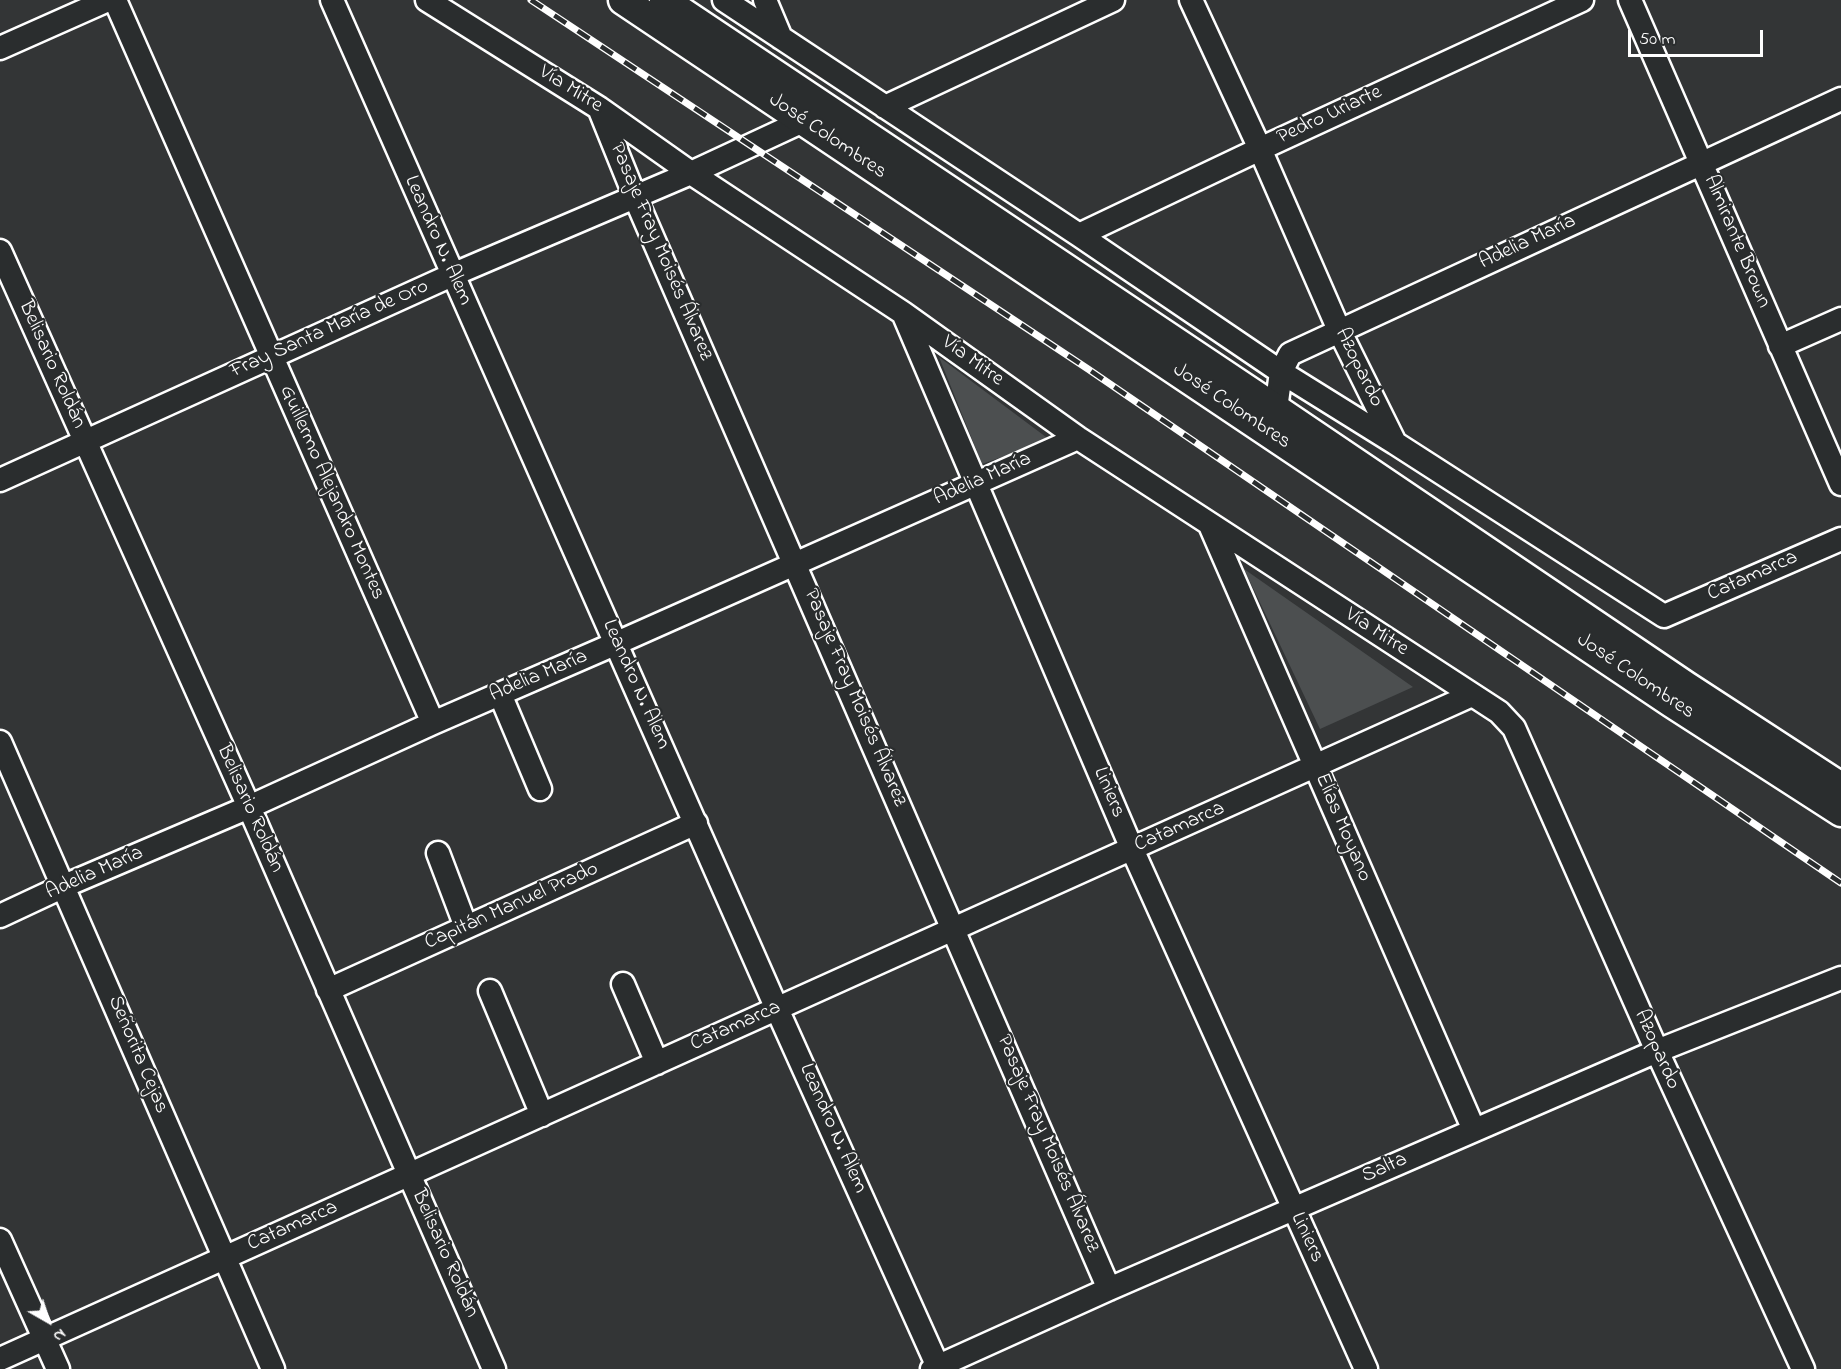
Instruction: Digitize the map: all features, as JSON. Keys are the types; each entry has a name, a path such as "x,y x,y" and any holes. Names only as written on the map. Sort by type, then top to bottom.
{"main road":[{"name":"José Colombres","path":"623,0 813,113 1269,419 1841,787"},
{"name":"José Colombres","path":"664,0 813,113"},
{"name":"José Colombres","path":"1269,419 1663,696 1841,812"}],"street":[{"path":"0,48 108,0"},
{"name":"Guillermo Alejandro Montes","path":"115,0 433,723"},
{"name":"Leandro N. Alem","path":"332,0 936,1368"},
{"name":"Vía Mitre","path":"427,0 599,108 691,173 903,313 1078,438 1499,712 1514,729"},
{"path":"724,0 1281,372 1395,442"},
{"path":"765,0 781,38"},
{"path":"885,107 1113,0"},
{"name":"Azopardo","path":"1191,0 1260,149 1339,330 1395,442"},
{"name":"Pedro Uriarte","path":"1079,235 1582,0"},
{"name":"Almirante Brown","path":"1630,0 1841,484"},
{"name":"Adelia María","path":"1269,419 1281,372 1290,354 1841,99"},
{"name":"Pasaje Fray Moisés Álvarez","path":"599,108 635,197 1109,1289"},
{"name":"Fray Santa María de Oro","path":"0,480 452,275 691,173 813,113"},
{"name":"Belisario Roldán","path":"0,250 249,807 494,1369"},
{"name":"Liniers","path":"903,313 1132,849 1366,1369"},
{"path":"1780,346 1841,319"},
{"name":"Adelia María","path":"0,916 1078,438"},
{"name":"Catamarca","path":"1395,442 1664,616 1841,539"},
{"name":"Elías Moyano","path":"1210,525 1474,1130"},
{"path":"501,694 540,789"},
{"name":"Catamarca","path":"0,1359 1472,695"},
{"name":"Azopardo","path":"1514,729 1657,1051 1803,1369"},
{"name":"Señorita Cejas","path":"0,742 273,1369"},
{"name":"Capitán Manuel Prado","path":"328,990 696,823"},
{"path":"438,853 466,927"},
{"name":"Salta","path":"936,1368 1109,1289 1657,1051 1841,978"},
{"path":"623,984 657,1063"},
{"path":"490,991 542,1115"},
{"path":"0,1240 58,1369"}],"shaded area":[{"path":"939,357 1050,440 982,464"},
{"path":"1244,569 1413,687 1320,729"}],"railway":[{"path":"531,0 1088,369 1841,883"}]}
